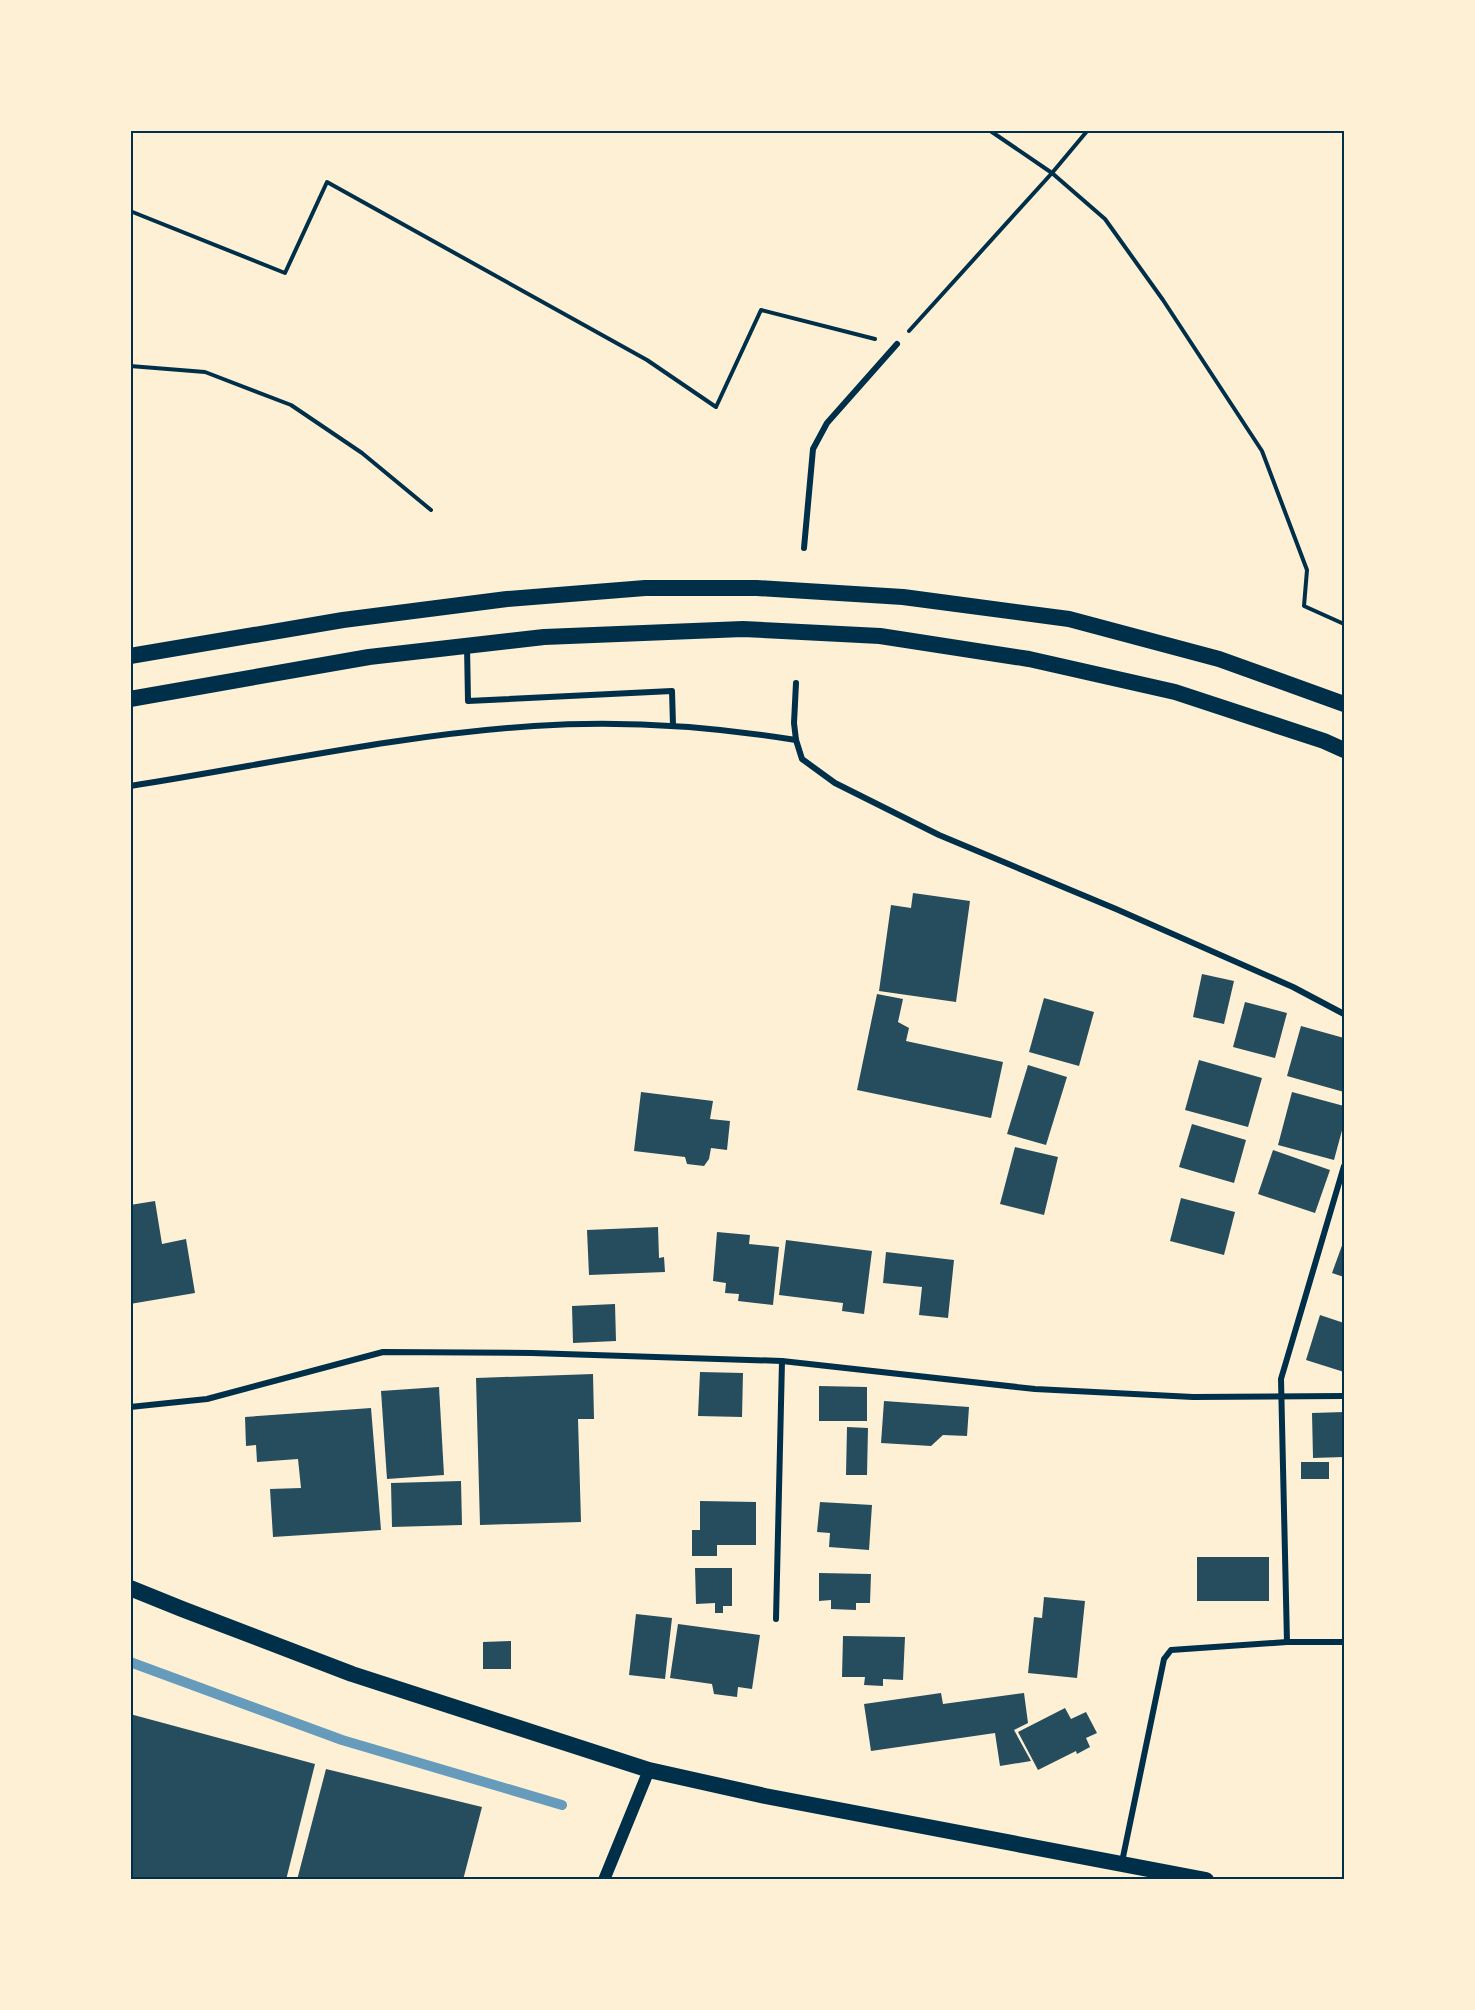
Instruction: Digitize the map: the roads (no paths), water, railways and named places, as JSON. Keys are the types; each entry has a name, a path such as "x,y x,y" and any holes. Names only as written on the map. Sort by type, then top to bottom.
{"highway":[{"path":"130,656 343,620 507,599 645,588 757,588 903,597 1069,619 1219,659 1344,704"},
{"path":"130,699 369,657 544,637 743,629 880,636 1029,659 1175,692 1324,741 1344,750"},
{"path":"130,1588 352,1674 649,1770 765,1796 1122,1862 1206,1880"}],"main road":[{"path":"604,1880 649,1770"}],"street":[{"path":"804,548 813,448 827,423 897,344"},
{"path":"467,646 468,701 672,691 673,725"},
{"path":"796,682 794,723 796,741 802,759 835,783 939,835 1116,909 1293,987 1344,1014"},
{"path":"130,786 345,750 483,730 546,726 673,725 746,732 796,741"},
{"path":"1287,1642 1281,1379 1344,1166"},
{"path":"130,1407 207,1399 383,1352 624,1355 782,1361 1035,1389 1193,1397 1344,1396"},
{"path":"776,1619 782,1361"},
{"path":"1122,1862 1164,1659 1171,1650 1287,1642 1344,1642"}],"waterway":[{"path":"130,1662 342,1740 562,1805"}]}
